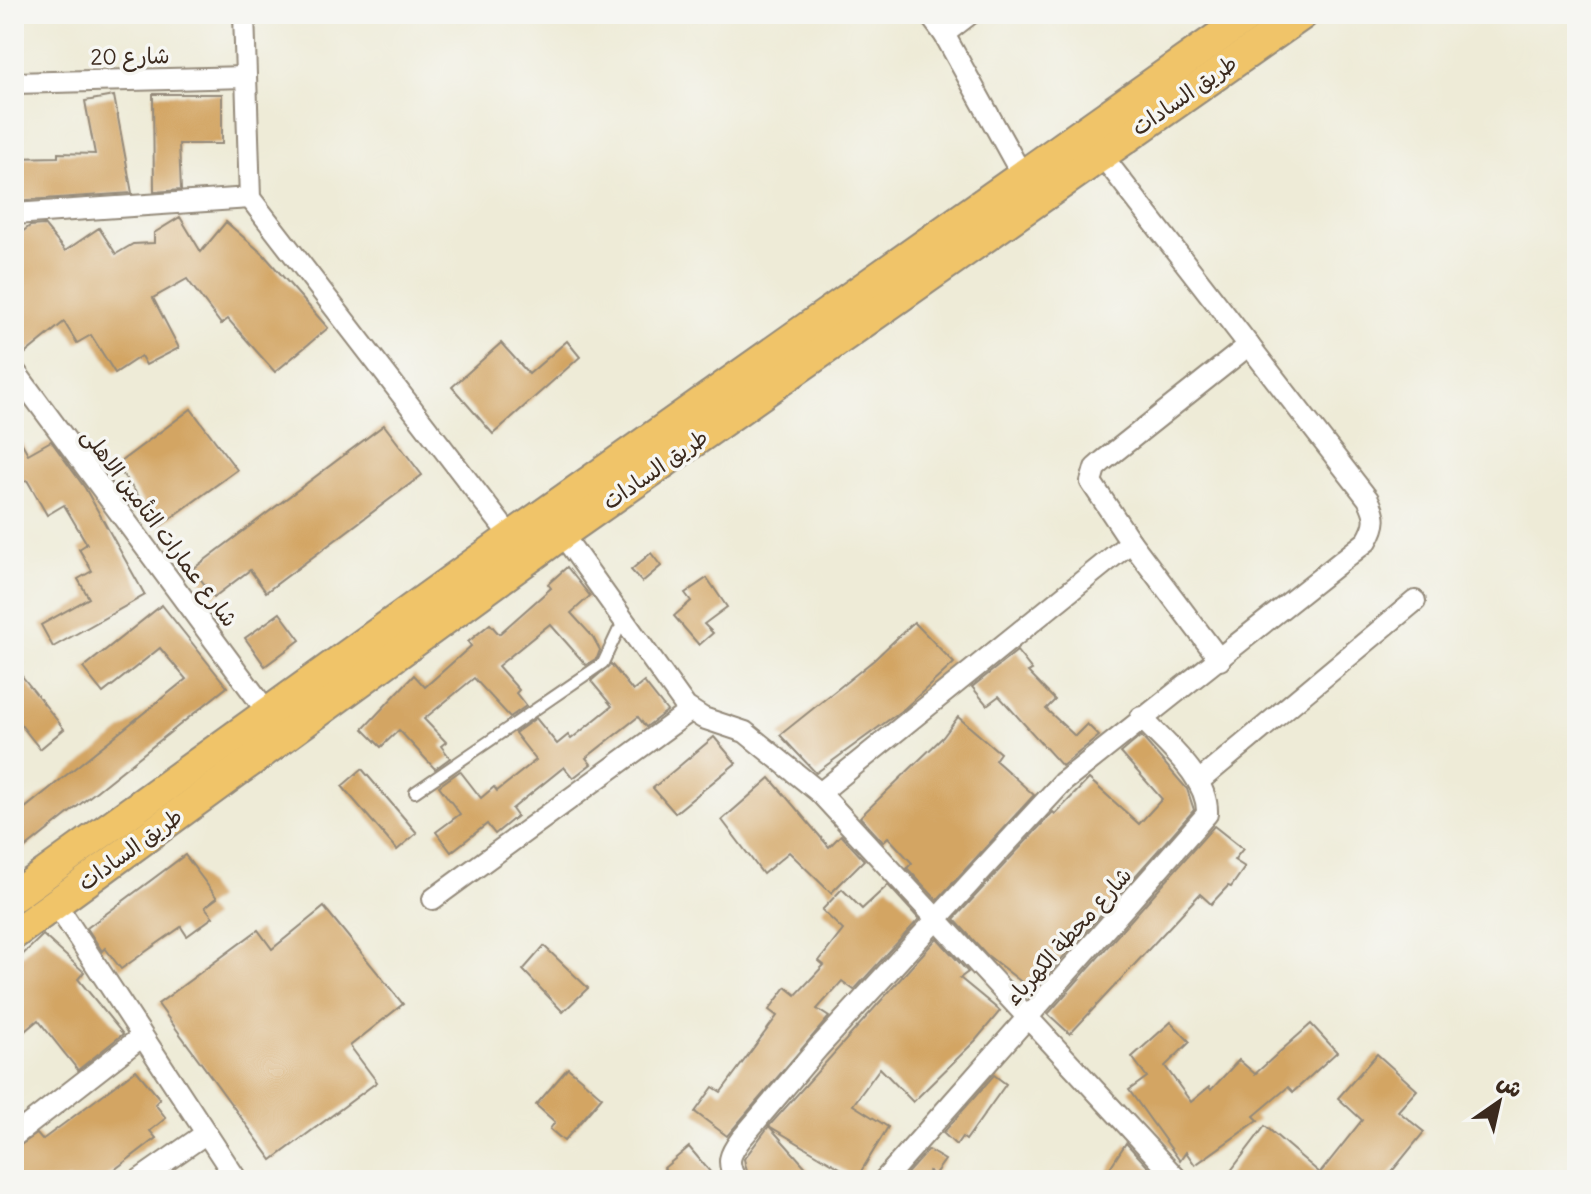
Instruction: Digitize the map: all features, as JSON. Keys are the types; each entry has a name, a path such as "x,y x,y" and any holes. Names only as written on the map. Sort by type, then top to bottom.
{"main road":[{"name":"طريق السادات","path":"14,934 562,534 841,321 1022,175 1251,14"},
{"name":"طريق السادات","path":"14,896 511,537 1100,153 1303,14"}],"street":[{"path":"244,14 250,198 511,537"},
{"path":"929,14 944,34 1022,175"},
{"path":"944,34 970,14"},
{"name":"شارع 20","path":"14,83 246,77"},
{"path":"736,1180 728,1166 729,1155 735,1147 818,1048 1063,782 1141,717 1220,660 1367,541 1376,526 1376,515 1368,499 1100,153"},
{"path":"14,214 250,198"},
{"path":"1220,660 1131,542 1091,482 1095,468 1249,345"},
{"name":"شارع عمارات التأمين الاهلى","path":"14,370 268,713"},
{"path":"562,534 690,711 745,732 820,793 1178,1180"},
{"path":"820,793 1131,542"},
{"path":"1141,717 1198,782 1415,601"},
{"path":"433,899 690,711"},
{"name":"شارع محطة الكهرباء","path":"884,1180 1202,822 1207,814 1208,799 1198,782"},
{"path":"56,904 237,1180"},
{"path":"14,1136 141,1037"},
{"path":"139,1180 205,1134"}],"lane":[{"path":"415,792 603,663 618,631 627,622"}],"building":[{"path":"153,94 222,94 222,144 179,144 181,190 154,192"},
{"path":"114,96 132,193 14,201 14,158 58,157 58,153 95,154 85,101"},
{"path":"180,217 201,252 226,222 264,255 328,328 275,372 228,319 221,324 187,279 153,298 179,348 146,365 141,356 115,373 91,335 77,343 64,322 22,356 14,346 14,238 30,226 44,225 65,251 99,228 116,254 133,244 154,243 154,233"},
{"path":"567,341 580,357 493,434 452,387 501,343 529,374"},
{"path":"191,409 237,470 160,526 116,465"},
{"path":"384,425 422,475 266,592 250,570 214,597 193,569"},
{"path":"14,429 28,454 51,441 85,488 145,595 53,647 41,625 89,598 78,579 92,571 79,549 87,544 64,505 47,515 27,480 14,487"},
{"path":"651,553 661,566 642,582 631,570"},
{"path":"567,567 590,596 571,613 593,637 600,650 597,658 586,665 550,624 498,666 519,690 516,693 526,706 510,717 474,678 424,719 446,742 441,746 450,758 435,769 399,730 381,747 363,729 414,675 425,687 471,646 468,642 490,624 499,634 551,588 548,584"},
{"path":"707,578 727,607 704,624 713,633 699,645 674,616 691,601 685,593"},
{"path":"162,605 227,687 14,857 14,817 186,679 160,648 103,693 83,668"},
{"path":"280,613 300,640 265,666 245,638"},
{"path":"914,622 954,663 905,708 816,773 780,735 874,660"},
{"path":"1017,651 1032,670 1028,672 1055,700 1046,709 1075,736 1087,724 1099,736 1062,766 999,696 987,705 972,687"},
{"path":"611,664 633,691 644,682 667,711 646,727 638,717 586,758 591,764 573,778 564,767 512,809 517,816 495,834 487,824 451,852 436,832 460,814 439,786 460,771 481,798 494,787 497,791 536,760 515,733 536,718 557,744 568,735 571,739 612,706 591,681"},
{"path":"14,666 64,729 40,749 14,716"},
{"path":"958,717 1000,753 995,760 1034,795 937,900 907,868 912,863 888,837 883,842 860,817 943,737"},
{"path":"1141,736 1187,789 1194,810 1033,991 987,955 954,919 1053,812 1055,814 1089,779 1139,824 1162,799 1121,753"},
{"path":"714,737 736,763 675,813 653,788"},
{"path":"362,769 417,833 397,850 342,786"},
{"path":"770,778 829,847 841,835 864,860 831,893 789,852 763,874 722,820"},
{"path":"1214,826 1243,849 1234,860 1245,867 1231,887 1228,886 1211,904 1200,894 1070,1034 1048,1014"},
{"path":"185,855 217,898 205,907 213,917 187,936 181,927 121,969 105,948 102,951 87,928"},
{"path":"888,885 919,919 854,990 842,981 817,1009 829,1017 727,1136 695,1112 713,1087 721,1092 777,1016 769,1010 786,987 796,995 824,965 819,961 843,930 822,910 842,889 862,909"},
{"path":"324,907 403,1004 350,1046 377,1082 272,1160 158,1004 258,930 272,949"},
{"path":"43,935 84,972 78,979 123,1034 78,1070 38,1020 14,1040 14,963"},
{"path":"937,938 968,972 960,978 1000,1011 975,1041 913,1102 880,1068 853,1105 888,1127 857,1178 769,1126"},
{"path":"544,946 588,988 563,1012 523,970"},
{"path":"1171,1022 1190,1042 1165,1066 1191,1102 1209,1087 1211,1090 1239,1060 1255,1074 1311,1024 1337,1052 1293,1092 1288,1087 1254,1116 1258,1120 1195,1165 1186,1152 1180,1161 1129,1090 1147,1077 1132,1057"},
{"path":"1377,1054 1417,1090 1398,1111 1424,1132 1385,1180 1224,1180 1265,1126 1320,1173 1362,1120 1338,1098"},
{"path":"568,1068 602,1097 564,1141 550,1129 555,1122 536,1105"},
{"path":"136,1070 160,1099 155,1104 166,1118 150,1131 156,1138 101,1180 14,1180 14,1149 37,1134 42,1140"},
{"path":"994,1075 1006,1084 966,1140 962,1137 956,1145 943,1133"},
{"path":"769,1126 817,1180 749,1180 744,1159"},
{"path":"1126,1143 1160,1180 1102,1180"},
{"path":"689,1147 717,1180 674,1180 664,1168"},
{"path":"928,1150 945,1160 934,1175 929,1171 922,1180 901,1180"}]}
